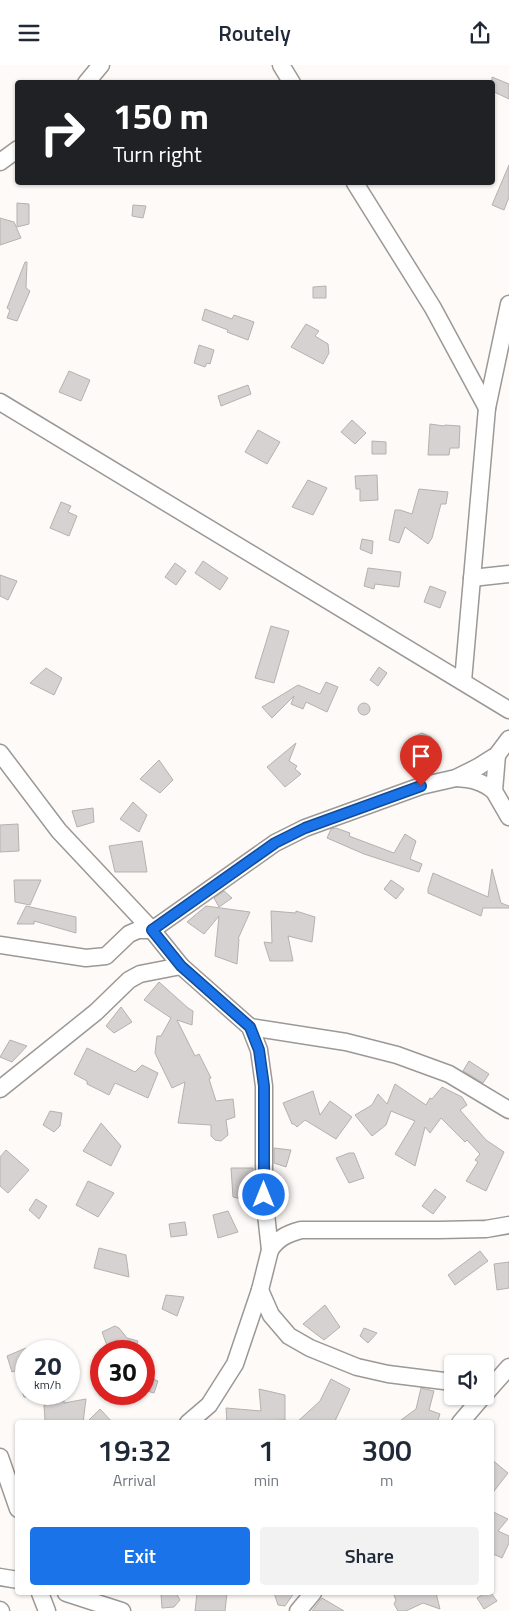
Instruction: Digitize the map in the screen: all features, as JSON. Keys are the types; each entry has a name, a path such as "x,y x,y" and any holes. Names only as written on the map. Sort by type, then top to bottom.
{"street":[{"path":"88,80 101,65"},
{"path":"281,65 290,80"},
{"path":"0,162 15,151"},
{"path":"355,185 433,308 487,408"},
{"path":"463,681 487,408 509,304"},
{"path":"0,403 509,710"},
{"path":"472,578 509,574"},
{"path":"0,945 86,958 106,956 129,934 138,930 152,930 275,843 305,828 421,786 456,778 496,755 509,739"},
{"path":"0,753 59,831 152,930 181,966 250,1027 259,1050 264,1086 264,1195 270,1250"},
{"path":"494,791 496,755"},
{"path":"456,778 479,781 486,785 494,791 509,817"},
{"path":"0,1089 96,1012 130,980 140,974 181,966"},
{"path":"250,1027 346,1042 397,1055 449,1074 509,1110"},
{"path":"191,1420 208,1405 235,1364 260,1290 270,1250 276,1241 285,1235 301,1229 439,1230 486,1229 509,1225"},
{"path":"260,1290 271,1315 289,1336 310,1348 357,1367 388,1375 444,1381"},
{"path":"494,1383 509,1367"},
{"path":"462,1420 475,1405"},
{"path":"0,1457 15,1500"},
{"path":"0,1577 15,1580"},
{"path":"41,1595 47,1611"},
{"path":"72,1595 122,1611"},
{"path":"298,1611 311,1595"}],"building":[{"path":"492,77 509,84 509,99 495,92 495,80 492,80"},
{"path":"509,165 509,197 504,210 492,205"},
{"path":"17,203 29,204 29,224 17,227"},
{"path":"133,205 146,206 143,218 132,216"},
{"path":"0,218 14,222 21,238 0,245"},
{"path":"25,262 27,262 26,288 30,291 17,321 7,318 10,310 7,308"},
{"path":"326,286 326,298 313,298 313,287"},
{"path":"205,309 232,319 234,315 254,322 248,340 202,320"},
{"path":"306,324 319,331 315,336 328,344 329,353 323,364 291,347"},
{"path":"199,345 214,350 210,364 207,363 205,367 194,363"},
{"path":"69,371 90,380 81,401 59,392"},
{"path":"248,385 251,394 221,406 218,396"},
{"path":"352,420 366,433 355,444 341,432"},
{"path":"430,424 460,426 459,448 450,448 449,455 428,455"},
{"path":"258,430 280,442 267,464 245,452"},
{"path":"372,441 386,442 386,454 372,454"},
{"path":"377,475 378,500 360,501 360,489 356,489 355,476"},
{"path":"308,480 327,488 313,515 292,507"},
{"path":"419,489 448,492 446,504 441,504 432,538 428,544 405,527 399,543 389,540 395,510 412,514"},
{"path":"61,502 71,506 68,512 77,516 69,536 50,528"},
{"path":"362,539 373,541 372,554 360,549"},
{"path":"203,561 228,578 220,590 195,573"},
{"path":"175,563 186,571 176,585 165,577"},
{"path":"368,568 401,572 399,587 375,584 374,589 364,586"},
{"path":"0,575 17,581 8,600 0,596"},
{"path":"430,586 446,592 440,608 424,602"},
{"path":"271,626 289,631 274,683 255,678"},
{"path":"379,667 387,673 378,686 370,680"},
{"path":"46,668 62,678 54,695 30,683"},
{"path":"326,682 338,687 327,712 306,702 303,709 291,704 294,696 272,718 262,707 298,685 320,694"},
{"path":"366,703 369,704 369,714 362,715 359,714 358,707 359,704"},
{"path":"422,733 431,737 436,748 424,754 422,751 417,753 412,743 416,741 413,737"},
{"path":"296,743 289,761 297,766 295,769 301,774 285,787 267,767"},
{"path":"159,760 173,780 160,793 140,779"},
{"path":"133,802 147,815 139,832 120,819"},
{"path":"93,808 94,822 77,827 72,811"},
{"path":"18,824 19,851 0,852 0,825"},
{"path":"336,828 350,833 349,836 394,853 405,834 416,841 410,859 422,864 419,872 364,854 327,838 331,829"},
{"path":"142,841 147,872 115,872 109,846"},
{"path":"492,869 501,903 509,906 509,908 483,908 481,916 428,893 433,873 488,897"},
{"path":"14,880 41,880 30,905 15,902"},
{"path":"391,880 404,889 396,899 384,889"},
{"path":"224,891 232,898 219,907 214,898"},
{"path":"26,906 76,917 76,933 34,921 34,924 17,924"},
{"path":"206,906 250,912 238,939 237,964 215,956 219,916 204,934 187,922"},
{"path":"271,911 296,913 296,911 315,917 312,942 288,936 293,961 270,961 264,942 272,943"},
{"path":"159,982 193,1011 192,1025 177,1020 195,1056 199,1054 211,1078 209,1079 216,1101 233,1099 235,1117 226,1120 228,1135 221,1141 215,1140 211,1136 211,1125 178,1123 185,1082 172,1088 155,1053 157,1036 161,1036 171,1018 144,1000"},
{"path":"121,1007 132,1022 114,1033 106,1026"},
{"path":"10,1040 27,1046 12,1062 0,1057"},
{"path":"87,1048 135,1072 142,1065 158,1073 148,1098 115,1083 109,1095 87,1084 87,1081 74,1074"},
{"path":"469,1061 489,1074 483,1083 463,1071"},
{"path":"395,1084 426,1105 430,1098 432,1099 442,1087 462,1097 467,1105 460,1110 486,1140 504,1152 486,1191 466,1181 478,1162 475,1160 480,1154 441,1118 430,1133 425,1127 415,1166 395,1154 415,1121 391,1111 386,1125 372,1136 355,1115 372,1105 378,1094 387,1104"},
{"path":"313,1091 320,1115 330,1101 352,1117 336,1139 305,1120 297,1127 292,1124 283,1103"},
{"path":"50,1111 62,1113 60,1126 54,1132 43,1125"},
{"path":"101,1123 121,1146 111,1166 83,1151"},
{"path":"274,1148 291,1150 286,1167 274,1163"},
{"path":"6,1150 29,1170 8,1193 0,1186 0,1157"},
{"path":"354,1153 364,1178 349,1183 336,1158"},
{"path":"231,1168 253,1168 255,1202 233,1197"},
{"path":"88,1181 114,1193 98,1217 76,1205"},
{"path":"435,1189 446,1197 433,1214 422,1206"},
{"path":"36,1199 47,1206 39,1219 29,1210"},
{"path":"228,1211 238,1232 218,1238 213,1215"},
{"path":"185,1222 187,1235 171,1237 169,1224"},
{"path":"99,1248 126,1255 129,1277 94,1268"},
{"path":"480,1251 488,1261 455,1285 448,1275"},
{"path":"509,1262 509,1288 497,1290 494,1264"},
{"path":"166,1295 184,1297 177,1316 162,1309"},
{"path":"325,1305 340,1327 324,1340 303,1324"},
{"path":"115,1326 127,1338 134,1340 105,1340 102,1332"},
{"path":"364,1328 377,1333 368,1343 360,1336"},
{"path":"15,1353 15,1371 12,1372 7,1356"},
{"path":"331,1379 350,1389 335,1420 299,1420 320,1401"},
{"path":"421,1388 434,1391 429,1410 440,1414 438,1420 401,1420 416,1409"},
{"path":"259,1389 285,1395 285,1420 227,1420 226,1408 261,1411"},
{"path":"86,1399 83,1420 45,1420 44,1405 80,1405 80,1400"},
{"path":"100,1409 110,1420 89,1420"},
{"path":"494,1461 508,1473 494,1491"},
{"path":"494,1512 508,1519 498,1531 509,1536 509,1543 502,1558 494,1554"},
{"path":"161,1595 177,1595 180,1600 174,1607 162,1608"},
{"path":"197,1595 227,1595 225,1611 195,1611"},
{"path":"275,1595 293,1595 285,1606 278,1605"},
{"path":"394,1595 436,1595 440,1609 423,1603 406,1611 398,1611 394,1604 396,1600"},
{"path":"482,1595 492,1595 497,1601 484,1609 477,1598"},
{"path":"322,1598 344,1611 312,1611"}],"route":[{"path":"264,1195 264,1086 259,1050 250,1027 181,966 152,930 275,843 305,828 421,786"}]}
